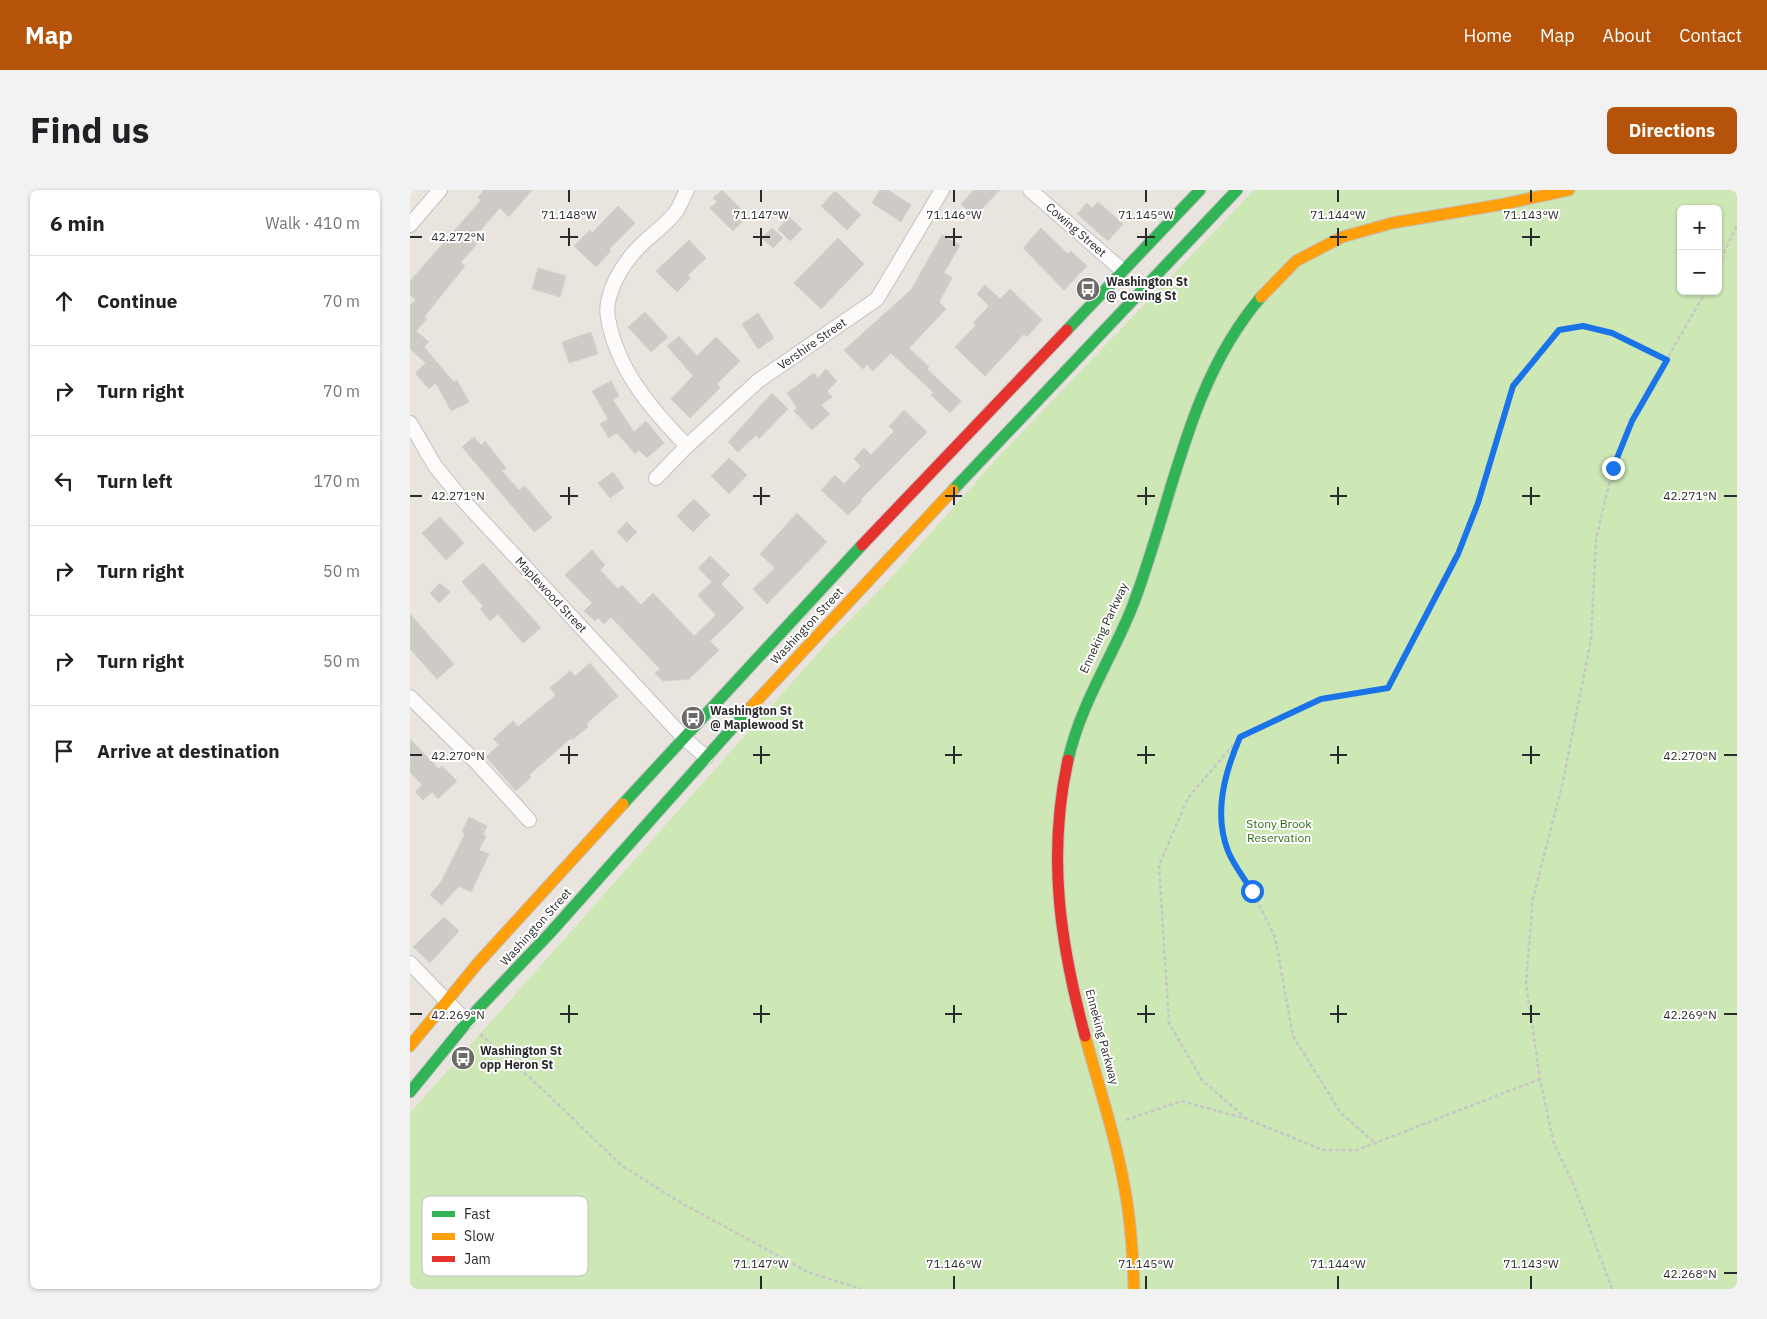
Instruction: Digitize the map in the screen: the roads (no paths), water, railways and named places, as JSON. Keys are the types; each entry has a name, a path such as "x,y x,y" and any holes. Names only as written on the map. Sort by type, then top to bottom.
{"main road":[{"name":"Washington Street","path":"410,1046 446,1000 637,788 686,739 818,591 1200,190"},
{"name":"Washington Street","path":"410,1092 472,1027 551,932 798,654 1237,190"},
{"name":"Enneking Parkway","path":"1134,1289 1133,1237 1126,1185 1112,1125 1068,965 1058,903 1056,828 1070,751 1088,694 1129,613 1153,550 1189,433 1212,376 1240,322 1264,291 1295,261 1330,242 1357,231 1425,216 1494,206 1569,190"}],"street":[{"path":"410,225 440,190"},
{"path":"687,190 675,213 632,254 620,270 609,298 608,317 620,355 646,403 687,446"},
{"name":"Vershire Street","path":"656,478 687,446 758,381 877,300 942,190"},
{"name":"Cowing Street","path":"1030,190 1122,270"},
{"name":"Maplewood Street","path":"410,423 435,466 461,498 686,739 706,757"},
{"path":"410,697 478,764 529,820"},
{"path":"410,963 472,1027"}],"place":[{"name":"Washington St @ Cowing St","path":"1088,289"},
{"name":"Washington St @ Maplewood St","path":"693,718"},
{"name":"Washington St opp Heron St","path":"463,1058"}],"park label":[{"name":"Stony Brook Reservation","path":"1279,831"}]}
